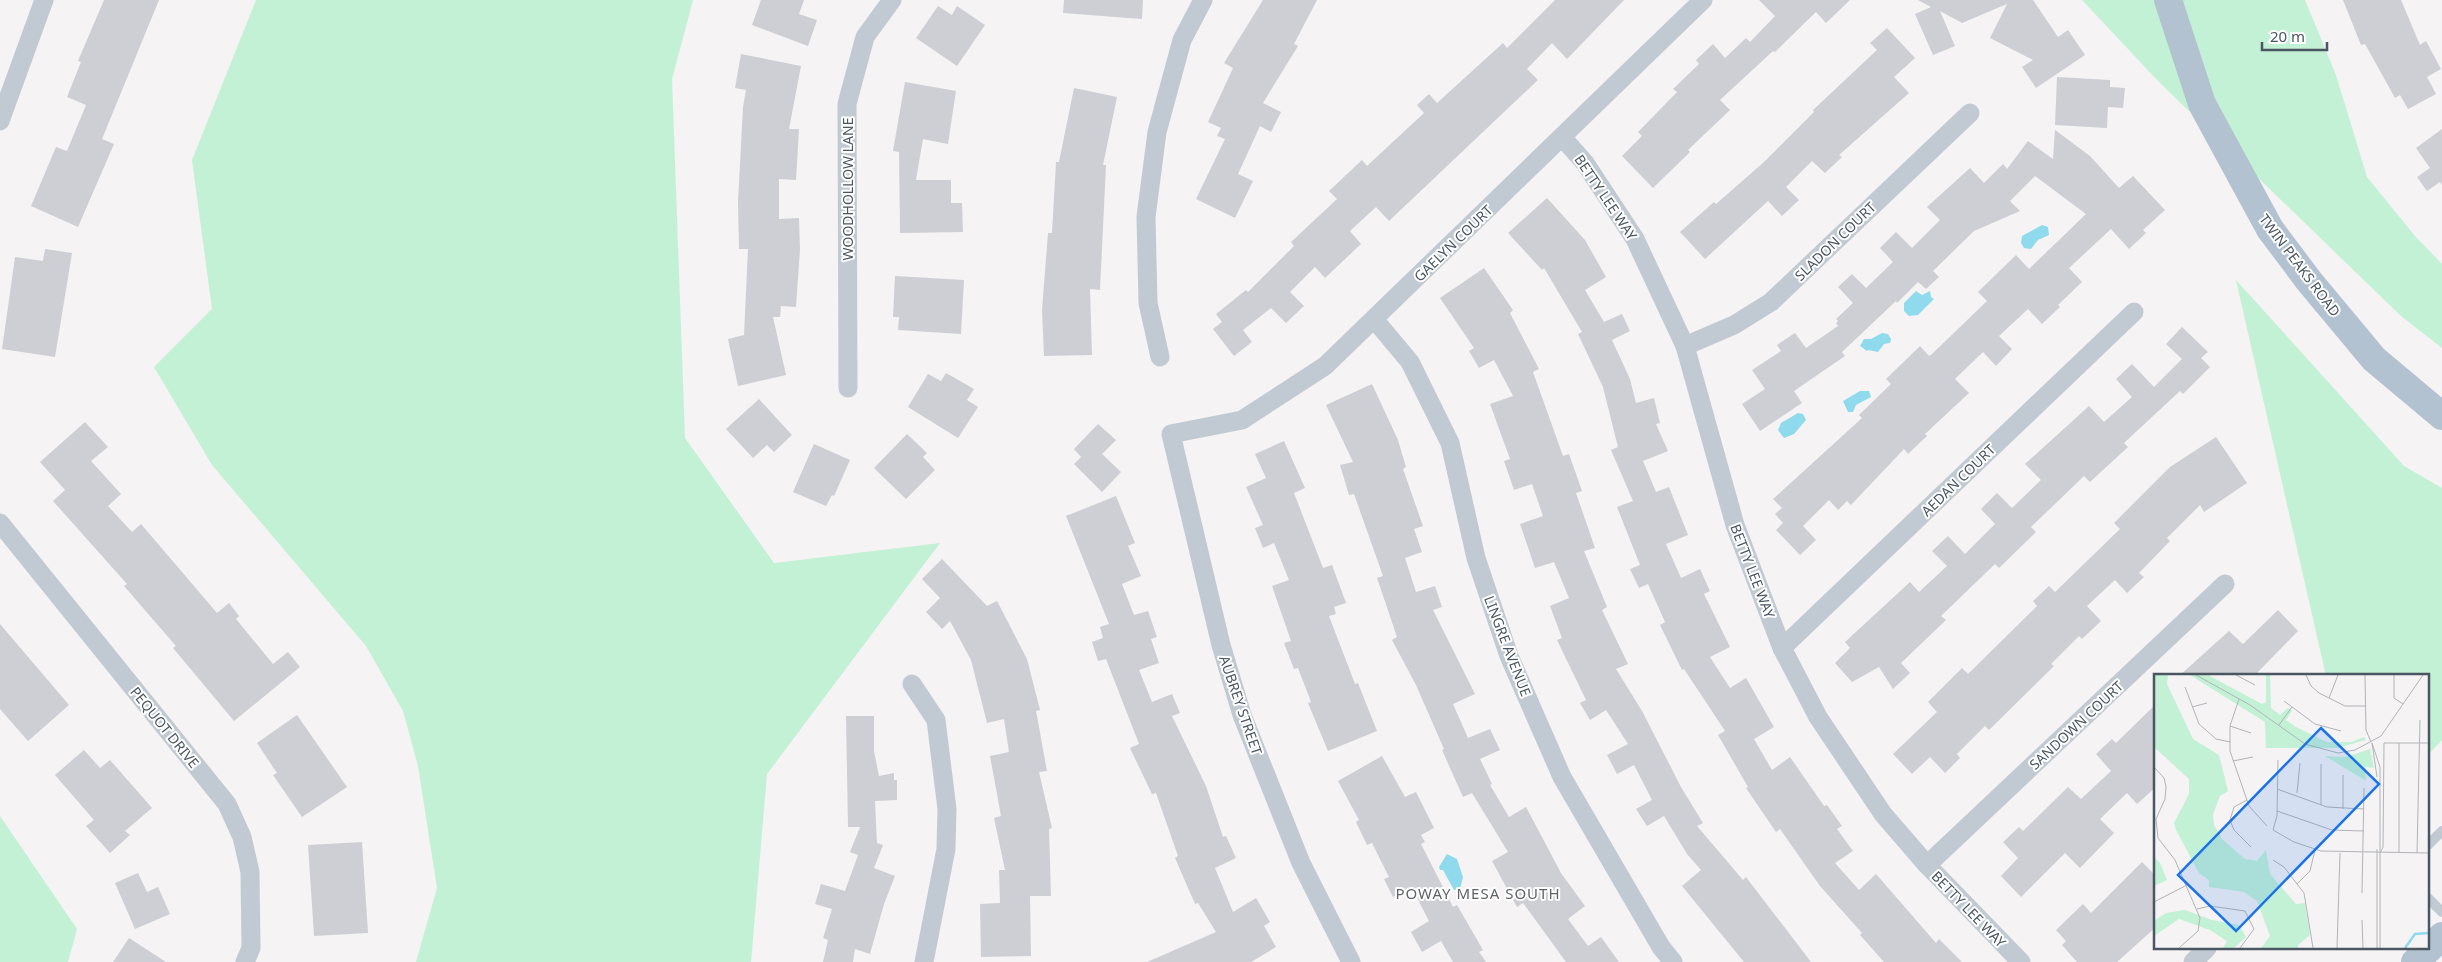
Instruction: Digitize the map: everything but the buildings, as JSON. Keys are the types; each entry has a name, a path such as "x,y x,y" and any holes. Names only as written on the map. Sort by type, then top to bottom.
{"main road":[{"name":"TWIN PEAKS ROAD","path":"2168,0 2202,104 2270,229 2309,281 2374,359 2442,416"},
{"path":"2430,948 2442,936"},
{"path":"2415,962 2427,950"}],"street":[{"path":"0,121 44,0"},
{"name":"WOODHOLLOW LANE","path":"848,388 847,104 865,37 892,0"},
{"path":"1160,356 1148,303 1146,217 1157,132 1182,40 1203,0"},
{"name":"GAELYN COURT","path":"1171,434 1242,420 1325,366 1703,0"},
{"name":"SLADON COURT","path":"1685,346 1734,325 1771,302 1970,113"},
{"name":"BETTY LEE WAY","path":"1562,137 1585,163 1635,238 1685,346 1735,525 1782,648 1818,717 1883,814 1927,865 2021,962"},
{"name":"AEDAN COURT","path":"1782,648 2134,312"},
{"name":"LINGRE AVENUE","path":"1374,319 1410,362 1450,443 1476,558 1508,656 1562,777 1661,947 1673,962"},
{"name":"AUBREY STREET","path":"1171,434 1221,645 1242,715 1301,863 1348,961"},
{"name":"PEQUOT DRIVE","path":"0,523 226,804 242,837 250,872 251,948 245,962"},
{"name":"SANDOWN COURT","path":"1927,865 2225,584"},
{"path":"912,684 936,720 947,809 946,849 924,962"},
{"path":"2192,962 2204,950"}],"lane":[{"path":"2430,842 2442,831"},
{"path":"2430,900 2442,912"}],"green space":[{"path":"256,0 693,0 672,79 685,438 774,563 940,543 767,774 751,962 416,962 437,888 418,766 403,711 366,646 212,465 154,367 212,309 192,160"},
{"path":"2082,0 2305,0 2336,75 2367,177 2415,236 2442,264 2442,348 2401,316 2158,81"},
{"path":"2236,280 2404,466 2442,488 2442,740 2430,753 2430,674 2326,674"},
{"path":"0,816 77,929 68,962 0,962"}],"water":[{"path":"2042,225 2048,227 2049,235 2038,240 2031,249 2024,248 2021,243 2022,236"},
{"path":"1916,291 1922,295 1930,291 1931,297 1934,299 1918,315 1909,316 1904,311 1904,303"},
{"path":"1882,333 1888,334 1891,339 1890,343 1884,344 1878,352 1867,351 1860,346 1864,339 1871,339"},
{"path":"1860,391 1869,391 1871,397 1856,405 1853,412 1848,412 1843,401"},
{"path":"1798,413 1803,414 1806,420 1794,434 1784,438 1778,430 1781,423"},
{"path":"1447,854 1457,859 1463,877 1460,889 1454,890 1443,870 1440,870 1439,867"}],"district":[{"name":"POWAY MESA SOUTH","path":"1478,893"}]}
